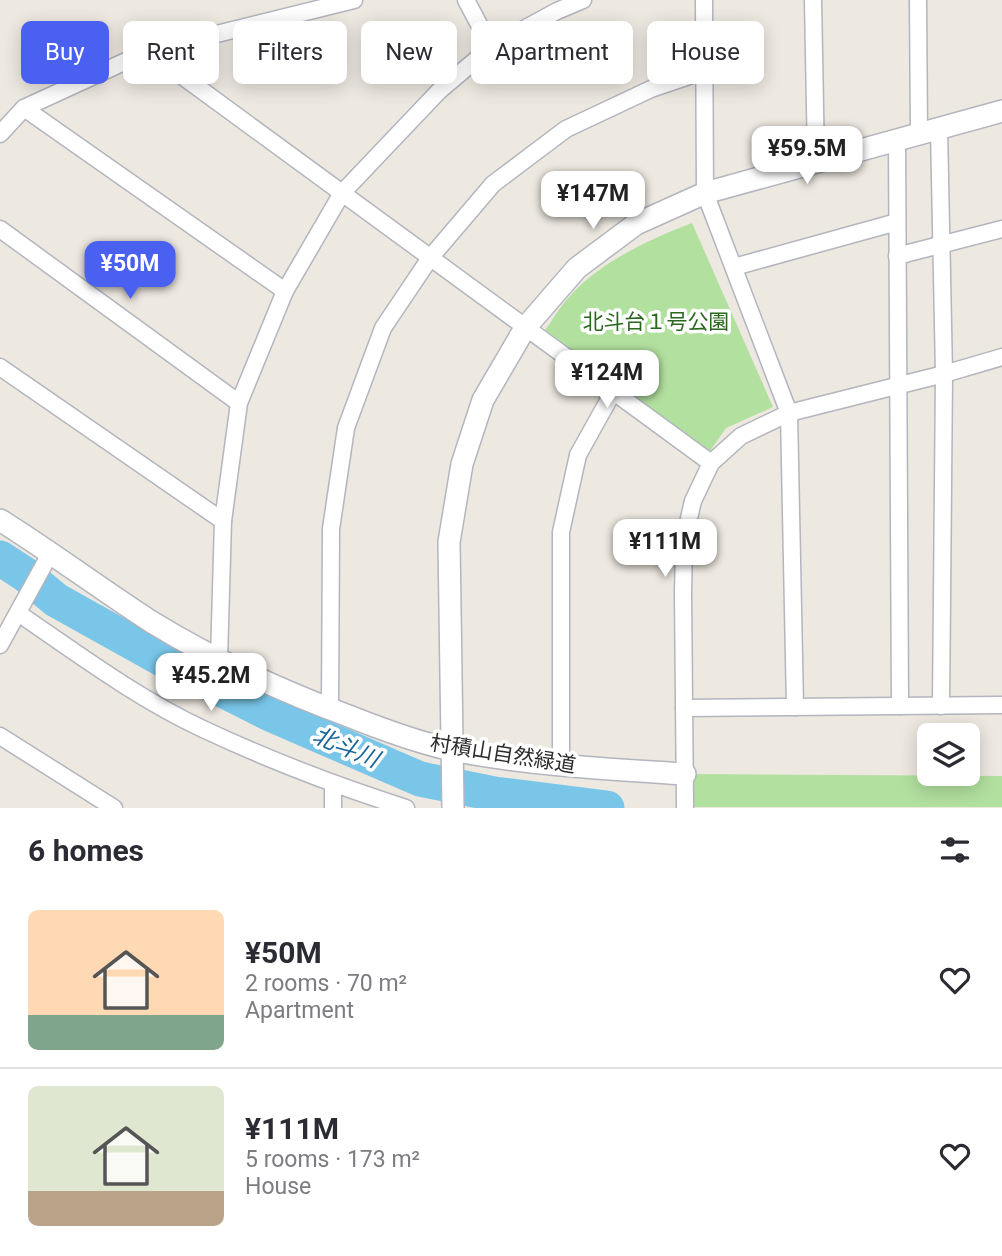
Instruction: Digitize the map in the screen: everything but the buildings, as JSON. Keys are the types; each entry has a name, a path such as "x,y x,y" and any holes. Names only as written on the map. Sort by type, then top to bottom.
{"street":[{"path":"219,33 354,0"},
{"path":"466,0 477,21"},
{"path":"539,21 583,0"},
{"path":"704,0 704,21"},
{"path":"813,0 816,161"},
{"path":"918,0 941,245 944,374 941,706"},
{"path":"0,134 24,108 123,62"},
{"path":"219,659 223,521 239,403 285,291 342,193 439,91 471,64"},
{"path":"193,84 711,463"},
{"path":"330,709 331,529 345,428 383,328 430,258 493,184 566,129 666,84"},
{"path":"704,84 705,193 789,413 795,707"},
{"path":"24,108 285,291"},
{"path":"453,808 449,542 462,464 483,400 525,328 578,268 636,225 705,193 1002,111"},
{"path":"897,139 900,706"},
{"path":"734,267 897,222"},
{"path":"0,229 239,403"},
{"path":"897,256 1002,229"},
{"path":"685,808 684,540 693,501 711,463 741,436 789,413 1002,357"},
{"path":"0,367 223,521"},
{"path":"561,765 561,532 578,455 612,392"},
{"name":"村積山自然緑道","path":"0,520 48,557 151,621 219,659 273,686 452,756 561,765 685,780"},
{"path":"0,645 48,557"},
{"path":"22,606 123,684 201,729 333,785 406,808"},
{"path":"684,708 1002,705"},
{"path":"0,736 114,808"},
{"path":"333,785 333,808"}],"green space":[{"name":"北斗台１号公園","path":"692,223 773,407 726,428 710,451 545,330 567,299 597,272 644,244"},
{"path":"685,774 917,775 917,786 980,786 980,776 1002,776 1002,807 685,807"}],"waterway":[{"name":"北斗川","path":"0,558 56,600 169,663 270,714 420,779 494,794 607,808"}]}
